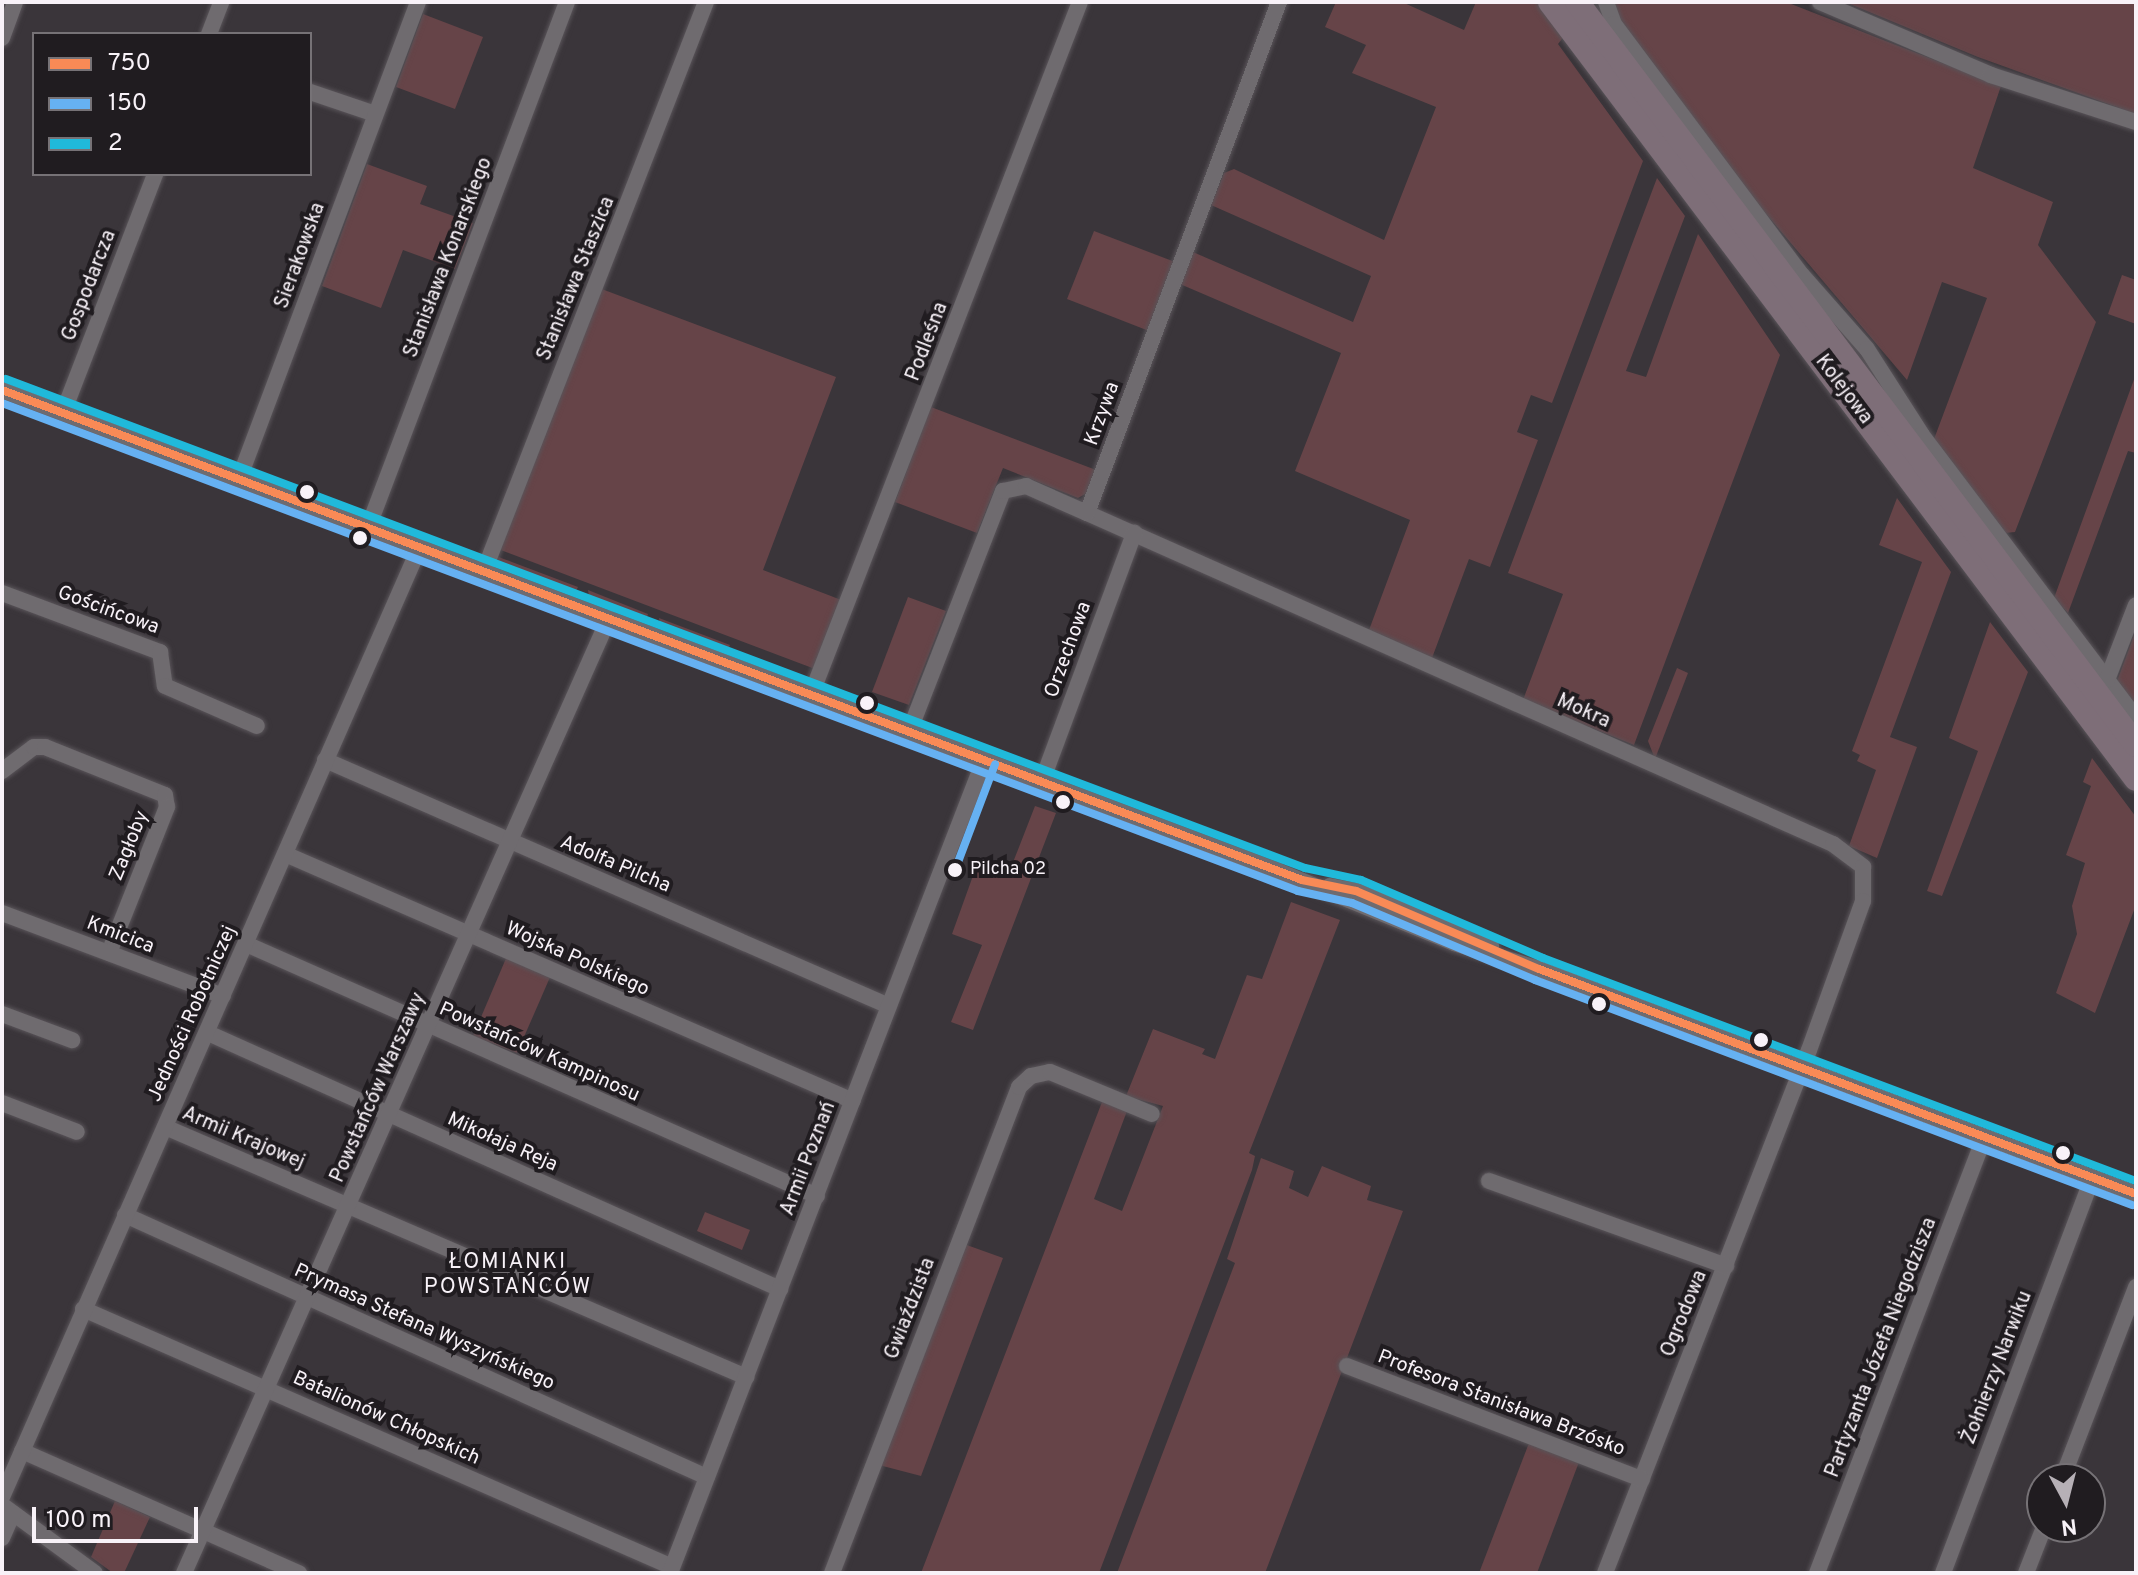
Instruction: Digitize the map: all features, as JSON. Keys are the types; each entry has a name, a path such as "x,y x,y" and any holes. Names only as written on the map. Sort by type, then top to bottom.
{"highway":[{"name":"Kolejowa","path":"1550,2 2136,779"},
{"name":"Kolejowa","path":"1577,2 1608,30 2136,745"},
{"path":"1592,2 1608,30"}],"street":[{"path":"2,38 15,2"},
{"path":"210,32 221,2"},
{"name":"Sierakowska","path":"239,479 418,2"},
{"name":"Stanisława Konarskiego","path":"368,528 567,2"},
{"name":"Stanisława Staszica","path":"484,571 706,2"},
{"name":"Podleśna","path":"811,695 1080,2"},
{"name":"Krzywa","path":"1087,513 1279,2"},
{"name":"Kolejowa","path":"1606,2 1608,30"},
{"path":"1820,2 1991,75 2136,122"},
{"path":"1608,30 1802,275 1867,349 1922,435 2136,718"},
{"path":"312,93 375,114"},
{"name":"Gospodarcza","path":"63,413 154,176"},
{"path":"2,390 1302,880 1356,891 1466,941 2136,1194"},
{"path":"909,732 1003,491 1026,486 1087,513"},
{"name":"Mokra","path":"1087,513 1820,838 1860,862 1867,882 1863,901 1802,1068"},
{"name":"Orzechowa","path":"1042,781 1134,533"},
{"name":"Jedności Robotniczej","path":"2,1497 420,546"},
{"name":"Gościńcowa","path":"2,593 160,652 165,686 257,726"},
{"path":"2107,680 2136,605"},
{"name":"Powstańców Warszawy","path":"184,1573 609,618"},
{"name":"Zagłoby","path":"2,771 34,747 75,758 166,798 109,953"},
{"name":"Adolfa Pilcha","path":"325,760 889,1006"},
{"name":"Armii Poznań","path":"671,1570 984,760"},
{"name":"Wojska Polskiego","path":"285,854 853,1101"},
{"name":"Kmicica","path":"2,913 223,996"},
{"name":"Powstańców Kampinosu","path":"246,944 817,1196"},
{"path":"2,1014 72,1040"},
{"name":"Mikołaja Reja","path":"208,1033 780,1289"},
{"name":"Ogrodowa","path":"1605,1573 1802,1068"},
{"name":"Gwiaździsta","path":"832,1573 1019,1087 1044,1072 1152,1114"},
{"path":"2,1103 77,1132"},
{"name":"Armii Krajowej","path":"165,1127 746,1377"},
{"name":"Partyzanta Józefa Niegodzisza","path":"1817,1573 1984,1137"},
{"name":"Żołnierzy Narwiku","path":"1943,1573 2092,1178"},
{"path":"1489,1181 1726,1266"},
{"name":"Prymasa Stefana Wyszyńskiego","path":"125,1215 707,1477"},
{"path":"2068,1463 2136,1287"},
{"name":"Batalionów Chłopskich","path":"83,1309 671,1570"},
{"name":"Profesora Stanisława Brzósko","path":"1347,1366 1642,1479"},
{"path":"22,1451 299,1573"},
{"path":"2,1538 8,1509 95,1573"},
{"path":"2026,1573 2038,1543"}],"shaded area":[{"path":"1336,2 1402,2 1464,30 1476,2 1539,2 1565,35 1558,44 1643,161 1552,403 1531,395 1517,432 1538,440 1490,567 1469,559 1432,658 1369,630 1410,520 1295,471 1341,353 1180,284 1193,252 1353,322 1371,276 1211,205 1224,173 1234,169 1384,240 1436,107 1352,73 1366,45 1325,27"},
{"path":"1613,2 1786,2 2001,86 1973,168 2053,202 2038,245 2096,322 2015,532 2006,533 1934,439 1987,298 1942,282 1907,380 1756,202 1615,13"},
{"path":"1845,2 2136,2 2136,114 1978,57"},
{"path":"423,14 483,37 455,109 396,87"},
{"path":"367,164 427,186 420,204 473,223 455,269 403,250 381,308 322,286"},
{"path":"1657,178 1685,216 1626,371 1646,377 1698,234 1780,355 1634,745 1523,700 1563,594 1508,573"},
{"path":"1094,231 1175,262 1149,331 1067,299"},
{"path":"2122,275 2136,280 2136,324 2108,314"},
{"path":"599,288 836,377 763,570 844,601 815,669 498,549"},
{"path":"2136,374 2136,453 2128,451 2068,613 2054,598"},
{"path":"931,407 1096,470 1087,493 1078,498 1003,468 977,533 895,502"},
{"path":"1897,498 1951,572 1890,737 1917,747 1877,858 1849,846 1876,770 1857,761 1860,755 1852,751 1922,562 1879,545"},
{"path":"496,556 578,587 575,593 503,569"},
{"path":"588,590 648,614 646,620 640,622 590,603"},
{"path":"908,597 946,611 909,705 872,692"},
{"path":"659,618 730,645 726,655 661,630"},
{"path":"1990,622 2028,672 1942,896 1927,891 1978,751 1949,738"},
{"path":"2136,630 2136,705 2117,681"},
{"path":"1677,668 1688,673 1655,759 1648,741"},
{"path":"2092,758 2136,817 2136,905 2095,1013 2056,993 2077,934 2072,906 2085,863 2066,855 2091,786 2083,782"},
{"path":"1035,806 1056,813 973,1030 951,1022 982,945 952,934 979,859 1010,870"},
{"path":"1291,902 1340,920 1249,1153 1255,1156 1252,1170 1099,1573 921,1573 1102,1102 1127,1111 1094,1199 1122,1211 1163,1106 1126,1096 1153,1029 1205,1049 1202,1054 1215,1059 1247,975 1262,979"},
{"path":"507,956 551,975 517,1053 473,1036"},
{"path":"1261,1158 1294,1171 1289,1188 1308,1197 1322,1166 1371,1186 1367,1200 1403,1211 1265,1573 1117,1573 1235,1263 1227,1259"},
{"path":"705,1212 750,1230 742,1250 697,1231"},
{"path":"964,1244 1003,1258 921,1476 879,1465"},
{"path":"1529,1443 1579,1462 1537,1573 1479,1573"},
{"path":"115,1501 150,1517 124,1573 113,1573 91,1557"}],"transit line":[{"name":"2","path":"6,379 1305,868 1361,880 1543,958 2136,1181"},
{"name":"750","path":"2,390 1302,880 1356,891 1539,969 2136,1194"},
{"name":"150","path":"2,403 1298,891 1352,903 1535,980 2132,1205"},
{"name":"150","path":"955,870 995,764"}],"place":[{"name":"Pilcha 02","path":"955,870"}],"district":[{"name":"ŁOMIANKI POWSTAŃCÓW","path":"508,1274"}]}
